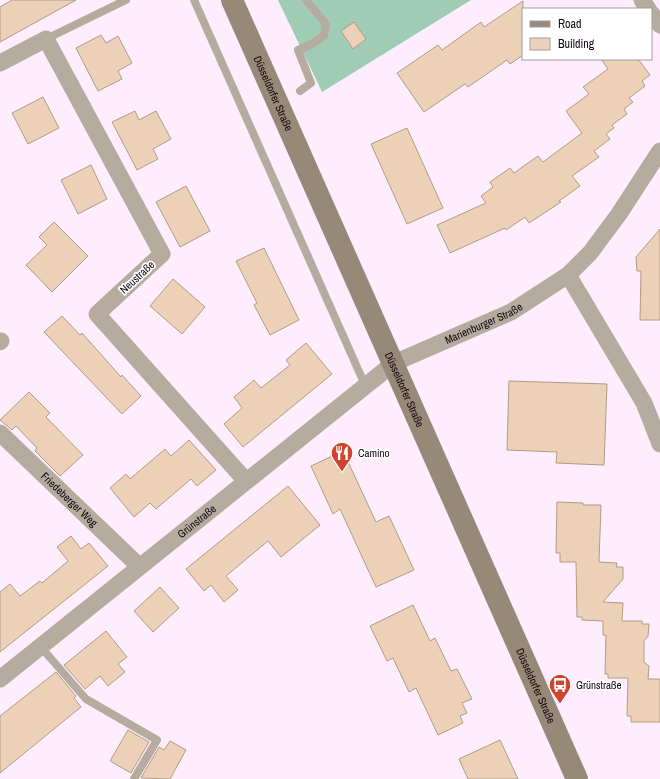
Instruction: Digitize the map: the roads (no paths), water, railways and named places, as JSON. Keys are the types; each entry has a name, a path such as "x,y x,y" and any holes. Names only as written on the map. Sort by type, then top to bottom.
{"main road":[{"name":"Düsseldorfer Straße","path":"232,0 577,779"}],"street":[{"path":"652,14 660,25"},
{"path":"0,63 46,39"},
{"name":"Neustraße","path":"46,39 162,254 97,314 246,481"},
{"name":"Marienburger Straße","path":"394,363 511,312 568,275 590,253 619,214 660,150"},
{"path":"568,275 644,403 660,444"},
{"name":"Grünstraße","path":"0,679 394,363"},
{"name":"Friedeberger Weg","path":"0,433 139,566"}],"lane":[{"path":"46,39 126,0"},
{"path":"194,0 365,385"},
{"path":"300,91 311,83 298,50 310,45 324,36 326,24 306,0"},
{"path":"40,646 86,699 157,740 134,779"}],"place":[{"name":"Camino","path":"342,472"},
{"name":"Grünstraße","path":"560,704"}]}
